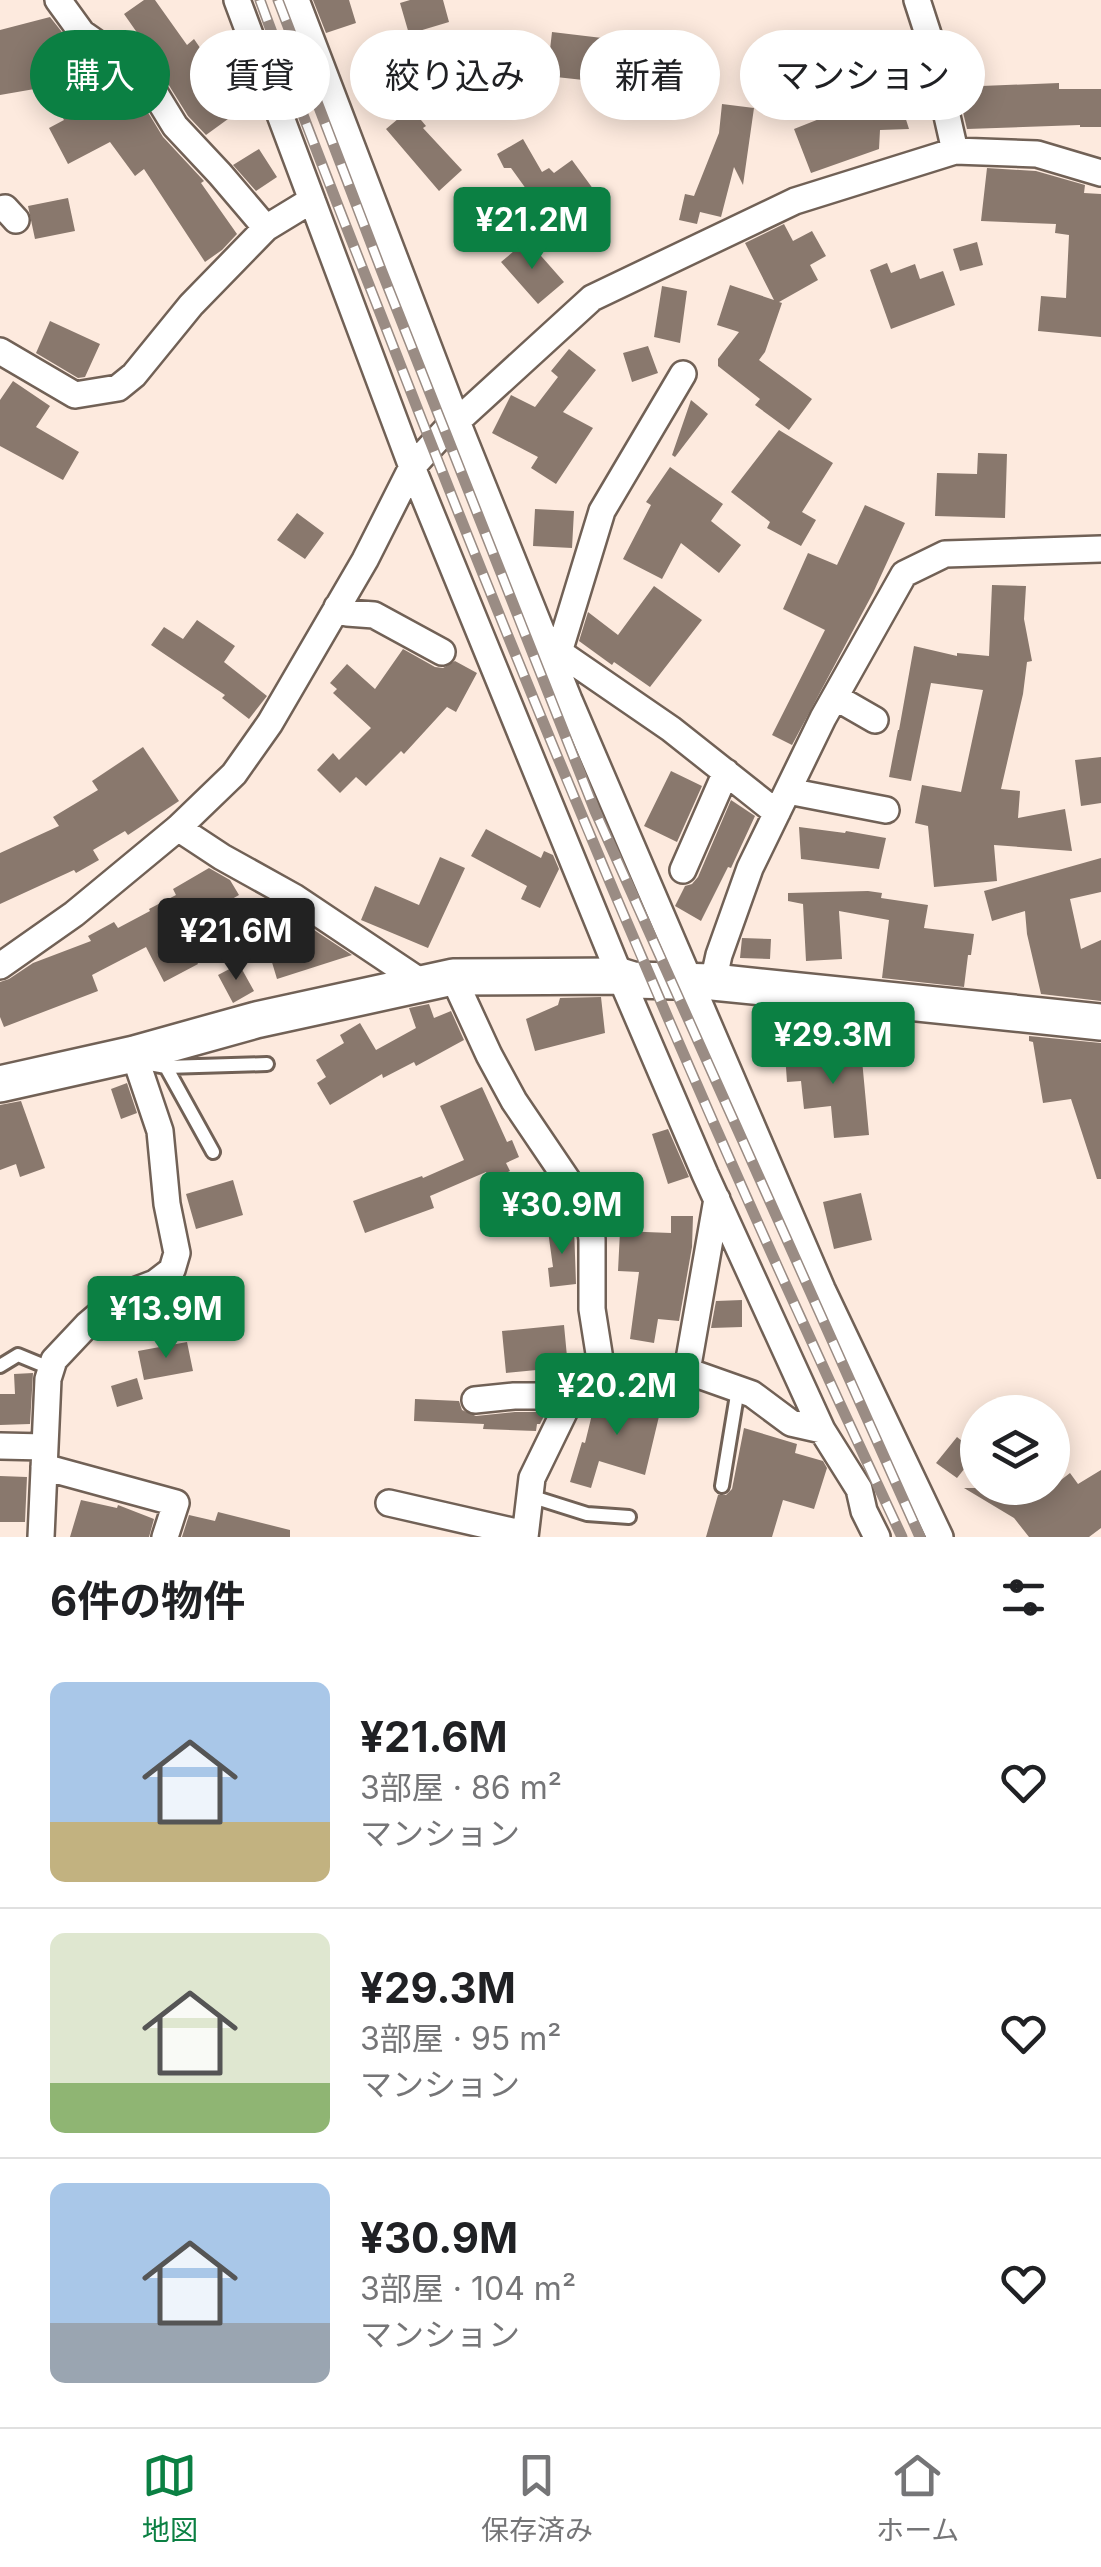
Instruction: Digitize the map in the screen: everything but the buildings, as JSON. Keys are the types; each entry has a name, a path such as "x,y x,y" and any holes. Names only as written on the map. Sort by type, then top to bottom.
{"street":[{"path":"58,0 82,33 145,77 174,126 266,228"},
{"path":"237,0 412,466 620,976 822,1430 859,1489 864,1511 878,1537"},
{"path":"296,0 456,420 569,700 701,982 822,1289 940,1537"},
{"path":"917,0 930,37 955,152"},
{"path":"0,966 74,914 178,828 234,774 342,610 412,466 456,420 592,298 794,201 955,152 1037,154 1101,173"},
{"path":"0,351 75,394 118,388 266,228 312,200"},
{"path":"683,374 602,511 559,652 672,729 726,772 782,802 886,810"},
{"path":"701,982 719,954 750,868 834,697 904,574 945,554 1101,549"},
{"path":"342,610 374,615 442,652"},
{"path":"834,697 875,720"},
{"path":"683,870 726,772"},
{"path":"178,828 439,981 587,1209 592,1239 592,1310 601,1366"},
{"path":"0,1084 145,1061 256,1020 439,981 620,976 1101,1022"},
{"path":"40,1537 48,1379 54,1360 121,1296 156,1282 172,1270 177,1253 167,1204 160,1131 145,1061"},
{"path":"687,1371 717,1199"},
{"path":"601,1366 672,1378 687,1371 752,1394 790,1423 822,1430"},
{"path":"389,1503 525,1535 532,1478 572,1396 601,1366"},
{"path":"475,1400 572,1396"},
{"path":"0,1446 176,1502 164,1537"}],"lane":[{"path":"145,1061 267,1064"},
{"path":"145,1061 213,1152"},
{"path":"0,1366 18,1356 52,1368"},
{"path":"722,1486 738,1389"},
{"path":"530,1496 587,1514 629,1517"}],"railway":[{"path":"260,0 569,786 698,1088 902,1537"},
{"path":"278,0 595,811 920,1537"}]}
